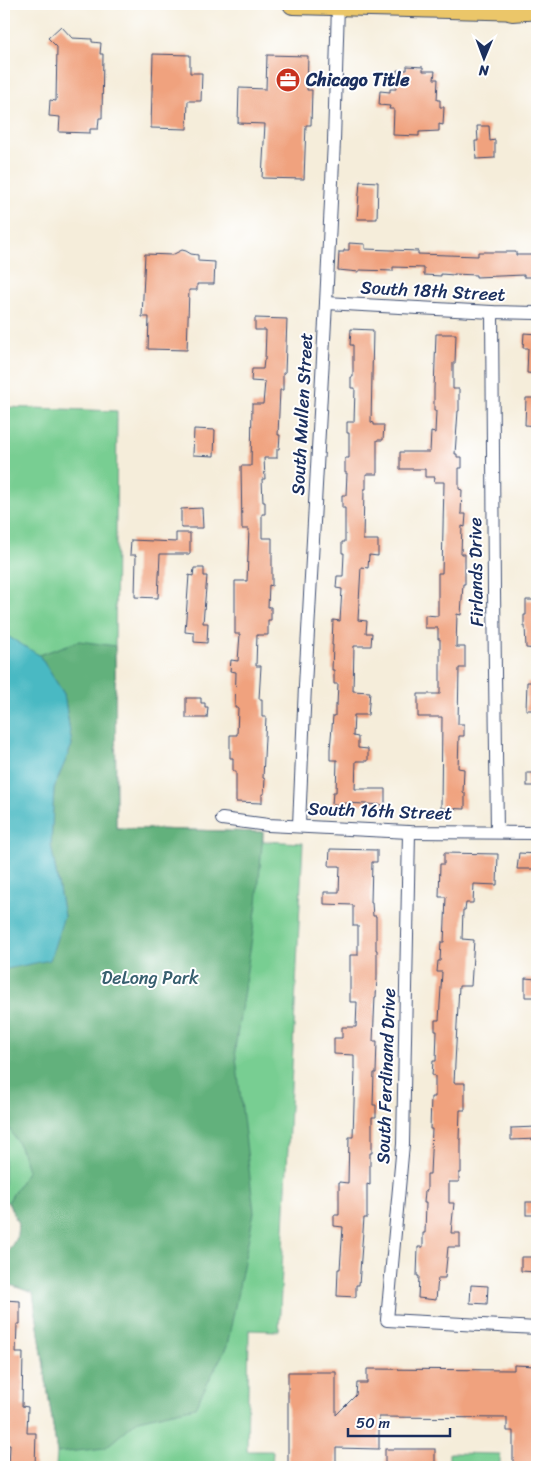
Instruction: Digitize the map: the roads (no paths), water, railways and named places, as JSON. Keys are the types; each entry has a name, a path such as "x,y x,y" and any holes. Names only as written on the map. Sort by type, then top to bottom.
{"highway":[{"path":"512,10 537,9"}],"main road":[{"path":"293,4 512,10"}],"street":[{"name":"South Mullen Street","path":"299,825 334,141 338,5"},
{"name":"South 18th Street","path":"326,303 492,312 537,312"},
{"name":"Firlands Drive","path":"492,312 498,832"},
{"name":"South 16th Street","path":"222,819 268,825 299,825 409,832 537,833"},
{"name":"South Ferdinand Drive","path":"409,832 404,1144 387,1320 537,1328"}],"water":[{"path":"4,634 39,655 64,694 72,745 54,788 51,845 64,916 50,960 6,969 4,967"}],"place":[{"name":"Chicago Title","path":"288,80"}],"park label":[{"name":"DeLong Park","path":"150,978"}]}
